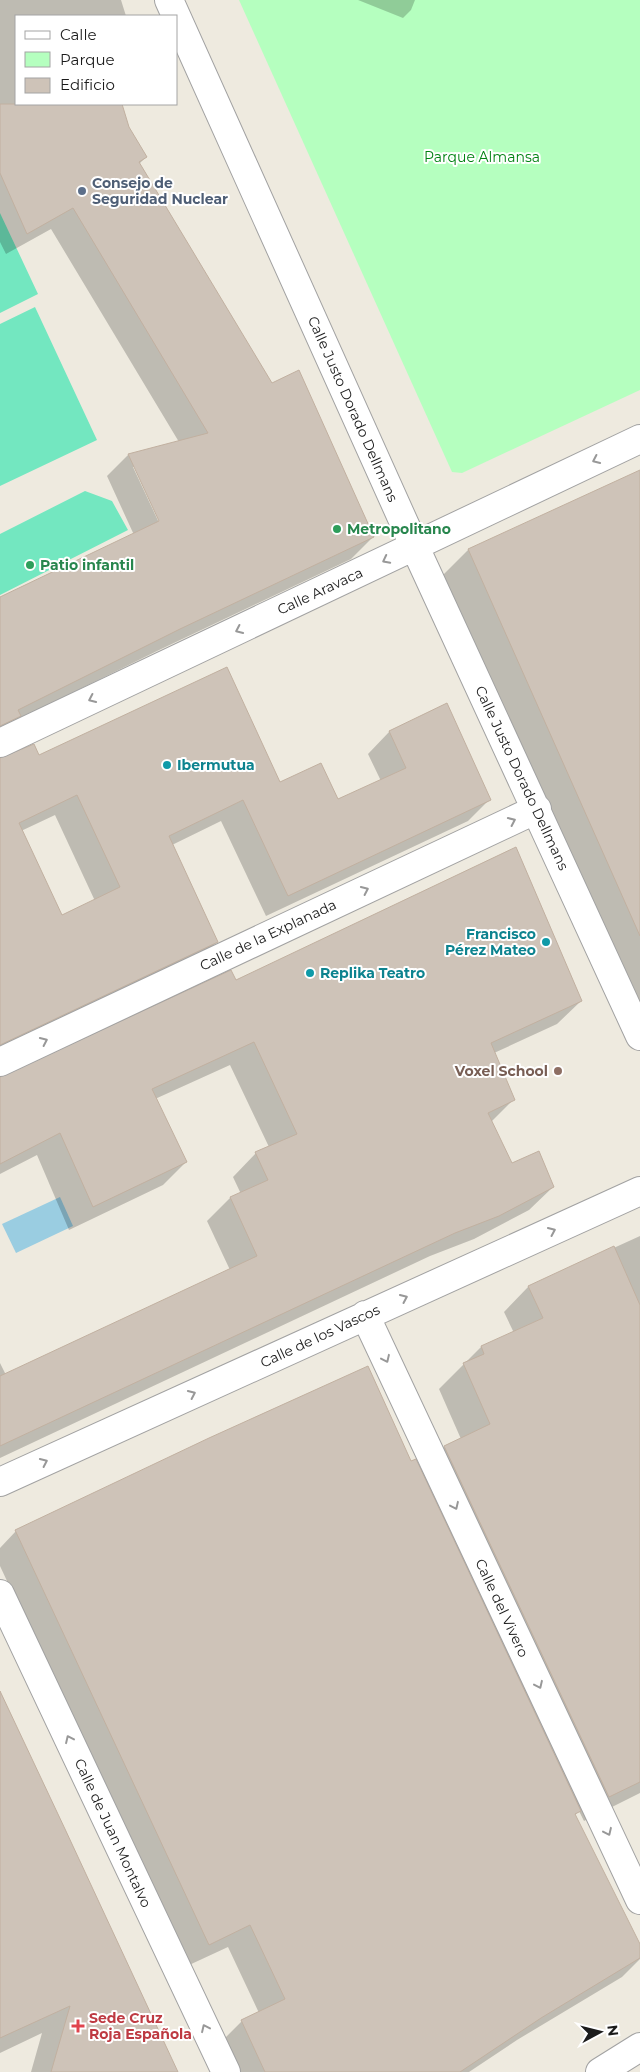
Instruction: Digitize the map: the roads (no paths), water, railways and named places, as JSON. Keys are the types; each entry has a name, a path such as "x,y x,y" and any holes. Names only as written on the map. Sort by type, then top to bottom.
{"street":[{"name":"Calle Justo Dorado Dellmans","path":"169,0 176,15"},
{"name":"Calle Justo Dorado Dellmans","path":"178,20 414,545 640,1036"},
{"name":"Calle Aravaca","path":"0,743 640,439"},
{"name":"Calle de la Explanada","path":"0,1062 536,809"},
{"name":"Calle de los Vascos","path":"0,1482 640,1191"},
{"name":"Calle del Vivero","path":"365,1315 640,1900"},
{"name":"Calle de Juan Montalvo","path":"0,1594 226,2072"},
{"path":"600,2072 640,2047"}],"water":[{"path":"60,1197 73,1226 16,1253 2,1224"}],"place":[{"name":"Consejo de Seguridad Nuclear","path":"82,191"},
{"name":"Metropolitano","path":"337,529"},
{"name":"Patio infantil","path":"30,565"},
{"name":"Ibermutua","path":"167,765"},
{"name":"Francisco Pérez Mateo","path":"546,942"},
{"name":"Replika Teatro","path":"310,973"},
{"name":"Voxel School","path":"558,1071"},
{"name":"Sede Cruz Roja Española","path":"78,2026"}],"park label":[{"name":"Parque Almansa","path":"482,157"}]}
